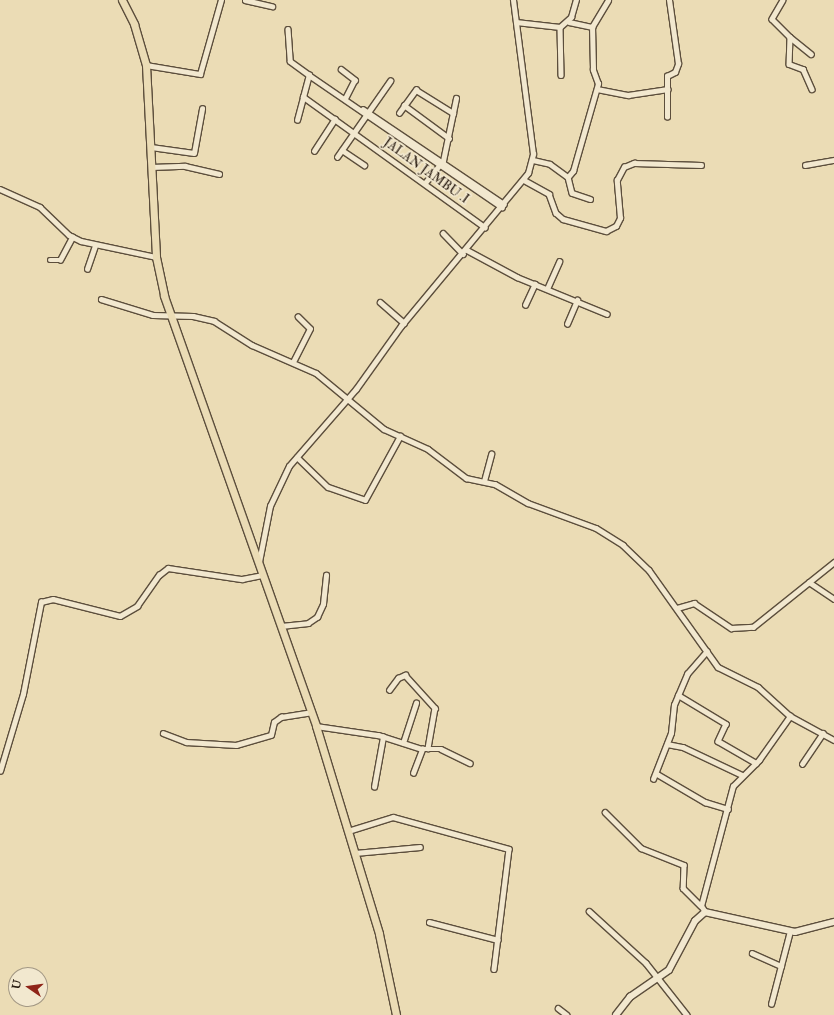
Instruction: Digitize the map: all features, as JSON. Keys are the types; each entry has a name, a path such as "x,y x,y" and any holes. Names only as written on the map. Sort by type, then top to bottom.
{"main road":[{"path":"122,0 134,24 146,65 156,257 170,315 316,726 379,934 396,1015"}],"street":[{"path":"146,65 200,74 222,0"},
{"path":"245,0 272,6"},
{"path":"259,562 275,490 296,457 348,397 404,323 467,250 524,180 533,160 513,0"},
{"path":"569,22 576,0"},
{"path":"568,177 577,163 597,89 592,27 608,0"},
{"path":"667,117 668,74 675,72 678,64 669,0"},
{"path":"783,0 772,19 790,37 811,54"},
{"path":"516,22 560,27 569,22 592,27"},
{"path":"560,27 561,75"},
{"path":"288,29 290,61 442,162 503,205"},
{"path":"790,37 789,64 803,69 812,89"},
{"path":"341,68 355,80 346,98"},
{"path":"297,120 309,75"},
{"path":"337,157 390,81"},
{"path":"597,89 628,95 668,89"},
{"path":"399,112 416,90 453,113"},
{"name":"JALAN JAMBU .I","path":"304,97 425,183 485,228"},
{"path":"425,183 442,162 449,138 456,98"},
{"path":"404,105 449,138"},
{"path":"151,147 194,153 202,109"},
{"path":"314,151 335,119"},
{"path":"342,150 364,165"},
{"path":"533,160 550,164 568,177 572,193 590,199"},
{"path":"805,165 834,160"},
{"path":"524,180 549,194 556,214 563,219 606,231 616,226 620,218 617,180 624,167 634,164 701,165"},
{"path":"151,167 185,166 219,174"},
{"path":"0,189 40,207 72,237 95,246 116,247 156,257"},
{"path":"444,233 463,254"},
{"path":"50,260 60,260 72,237"},
{"path":"87,269 95,246"},
{"path":"467,250 535,284 577,300 607,314"},
{"path":"547,289 560,262"},
{"path":"525,305 535,284"},
{"path":"101,299 153,315 170,315 214,321 252,345 293,362 348,397 384,429 428,449 466,478 484,481 540,508 596,528 623,545 649,570 723,671 758,687 790,716 834,740"},
{"path":"567,324 577,300"},
{"path":"380,302 404,323"},
{"path":"293,362 310,329 298,317"},
{"path":"296,457 328,487 366,500 400,436"},
{"path":"484,481 491,454"},
{"path":"677,608 694,603 732,628 752,627 772,615 834,562"},
{"path":"0,771 23,694 41,602 53,599 120,616 137,606 159,575 168,568 242,579 263,575"},
{"path":"281,626 308,623 317,617 324,604 326,575"},
{"path":"809,582 834,599"},
{"path":"653,779 658,774 667,744 671,714 678,695 691,668 707,651"},
{"path":"389,690 398,678 405,675 434,708 428,748"},
{"path":"678,695 726,724 718,741 756,763"},
{"path":"403,743 416,704"},
{"path":"163,733 186,742 236,745 271,735 274,722 281,717 311,712"},
{"path":"701,906 733,786 756,763 790,716"},
{"path":"316,726 383,737 422,749 441,749 470,763"},
{"path":"802,764 823,733"},
{"path":"374,787 383,737"},
{"path":"667,744 683,748 742,776"},
{"path":"413,773 422,749"},
{"path":"658,774 705,802 728,808"},
{"path":"605,812 641,848 684,865 683,888 705,912 790,932 811,930 834,922"},
{"path":"348,831 393,817 509,850 494,969"},
{"path":"354,853 420,848"},
{"path":"589,911 660,979 687,1015"},
{"path":"616,1015 630,997 660,979 676,960 695,921 705,912"},
{"path":"429,922 498,940"},
{"path":"771,1004 790,932"},
{"path":"752,953 781,966"},
{"path":"558,1008 567,1015"}]}
